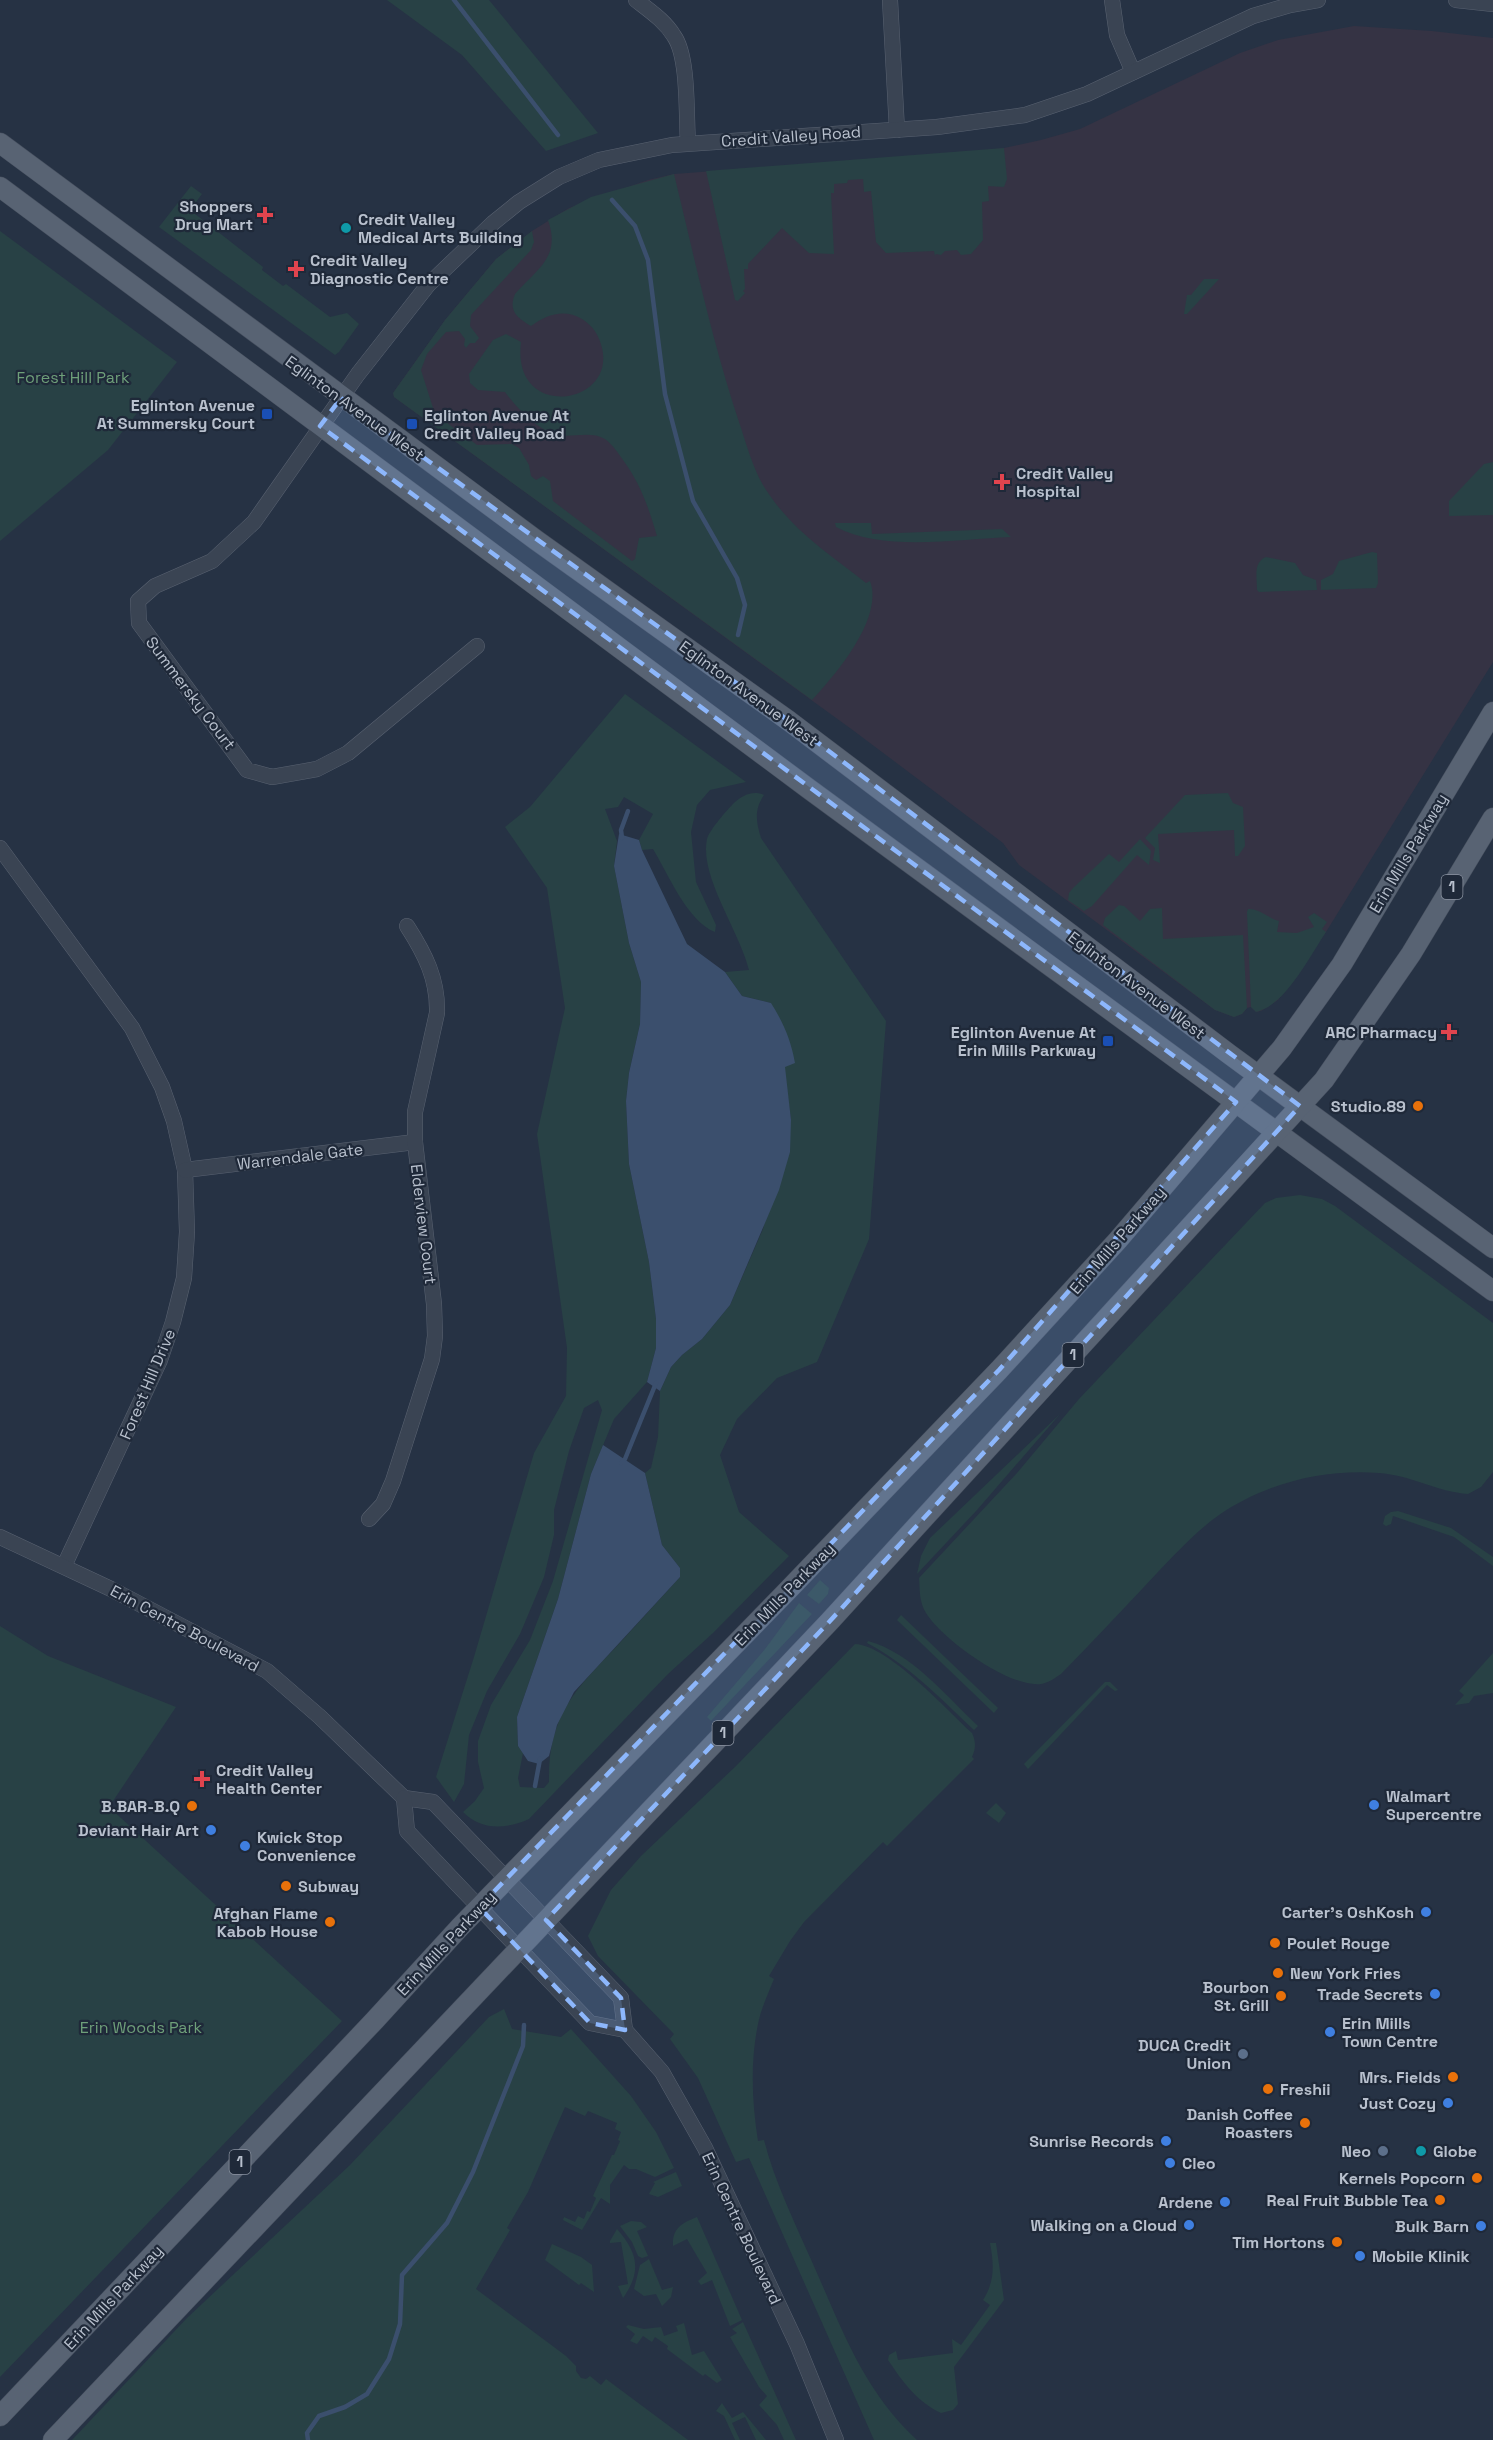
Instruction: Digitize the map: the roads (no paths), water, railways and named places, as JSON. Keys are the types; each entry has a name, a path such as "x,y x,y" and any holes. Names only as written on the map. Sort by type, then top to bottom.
{"main road":[{"name":"Eglinton Avenue West","path":"0,143 341,398 789,721 1258,1076 1493,1248"},
{"name":"Eglinton Avenue West","path":"0,187 809,789 1493,1291"},
{"name":"Erin Mills Parkway","path":"0,2416 479,1907 999,1370 1118,1240 1282,1048 1342,964 1493,712"},
{"name":"1","path":"53,2440 830,1621 1324,1080 1412,954 1493,818"}],"street":[{"path":"636,0 658,17 675,36 683,58 688,143"},
{"path":"890,0 897,130"},
{"path":"1112,0 1117,34 1133,72"},
{"name":"Credit Valley Road","path":"321,426 428,285 461,251 519,202 559,177 599,160 652,148 688,143 972,124 1025,115 1087,94 1253,16 1290,5 1318,0"},
{"path":"1456,0 1493,4"},
{"name":"Summersky Court","path":"321,426 254,522 212,561 155,586 138,601 139,623 248,770 272,777 317,769 348,753 477,646"},
{"name":"Forest Hill Drive","path":"0,848 132,1028 162,1087 174,1120 185,1170 187,1232 184,1278 173,1322 160,1360 64,1566"},
{"name":"Elderview Court","path":"369,1519 383,1504 393,1481 423,1392 432,1359 435,1336 434,1304 415,1142 416,1112 437,1013 438,998 435,980 424,952 406,926"},
{"name":"Warrendale Gate","path":"185,1170 415,1142"},
{"name":"Erin Centre Boulevard","path":"0,1537 64,1566 267,1671 320,1717 404,1797"},
{"path":"404,1797 433,1802 507,1879 621,1998 625,2030 590,2023 406,1831 404,1797"},
{"name":"Erin Centre Boulevard","path":"625,2030 662,2072 705,2148 797,2344 836,2440"}],"water":[{"path":"619,834 639,840 687,944 725,972 742,996 771,1003 786,1032 795,1063 785,1067 791,1120 790,1152 779,1190 730,1305 702,1339 671,1367 660,1391 647,1382 656,1348 656,1319 649,1262 629,1164 626,1101 629,1073 640,1024 641,982 629,943 614,866"},
{"path":"603,1445 645,1473 662,1545 680,1568 680,1577 574,1692 557,1725 549,1756 539,1764 528,1761 518,1746 517,1717 558,1599 591,1474"}],"waterway":[{"path":"454,0 558,135"},
{"path":"612,200 635,226 648,260 665,394 693,501 737,578 745,605 738,635"},
{"path":"622,838 621,830 628,811"},
{"path":"621,1463 625,1459 656,1383"},
{"path":"535,1786 540,1759"},
{"path":"308,2440 307,2433 319,2416 345,2407 367,2394 389,2359 400,2324 402,2275 447,2223 473,2172 523,2046 524,2025"}],"place":[{"name":"Shoppers Drug Mart","path":"265,215"},
{"name":"Credit Valley Medical Arts Building","path":"346,228"},
{"name":"Credit Valley Diagnostic Centre","path":"296,269"},
{"name":"Eglinton Avenue At Summersky Court","path":"267,414"},
{"name":"Eglinton Avenue At Credit Valley Road","path":"412,424"},
{"name":"Credit Valley Hospital","path":"1002,482"},
{"name":"ARC Pharmacy","path":"1449,1032"},
{"name":"Eglinton Avenue At Erin Mills Parkway","path":"1108,1041"},
{"name":"Studio.89","path":"1418,1106"},
{"name":"Credit Valley Health Center","path":"202,1779"},
{"name":"Walmart Supercentre","path":"1374,1805"},
{"name":"B.BAR-B.Q","path":"192,1806"},
{"name":"Deviant Hair Art","path":"211,1830"},
{"name":"Kwick Stop Convenience","path":"245,1846"},
{"name":"Subway","path":"286,1886"},
{"name":"Carter's OshKosh","path":"1426,1912"},
{"name":"Afghan Flame Kabob House","path":"330,1922"},
{"name":"Poulet Rouge","path":"1275,1943"},
{"name":"New York Fries","path":"1278,1973"},
{"name":"Trade Secrets","path":"1435,1994"},
{"name":"Bourbon St. Grill","path":"1281,1996"},
{"name":"Erin Mills Town Centre","path":"1330,2032"},
{"name":"DUCA Credit Union","path":"1243,2054"},
{"name":"Mrs. Fields","path":"1453,2077"},
{"name":"Freshii","path":"1268,2089"},
{"name":"Just Cozy","path":"1448,2103"},
{"name":"Danish Coffee Roasters","path":"1305,2123"},
{"name":"Sunrise Records","path":"1166,2141"},
{"name":"Neo","path":"1383,2151"},
{"name":"Globe","path":"1421,2151"},
{"name":"Cleo","path":"1170,2163"},
{"name":"Kernels Popcorn","path":"1477,2178"},
{"name":"Real Fruit Bubble Tea","path":"1440,2200"},
{"name":"Ardene","path":"1225,2202"},
{"name":"Walking on a Cloud","path":"1189,2225"},
{"name":"Bulk Barn","path":"1481,2226"},
{"name":"Tim Hortons","path":"1337,2242"},
{"name":"Mobile Klinik","path":"1360,2256"}],"park label":[{"name":"Forest Hill Park","path":"73,377"},
{"name":"Erin Woods Park","path":"141,2027"}]}
